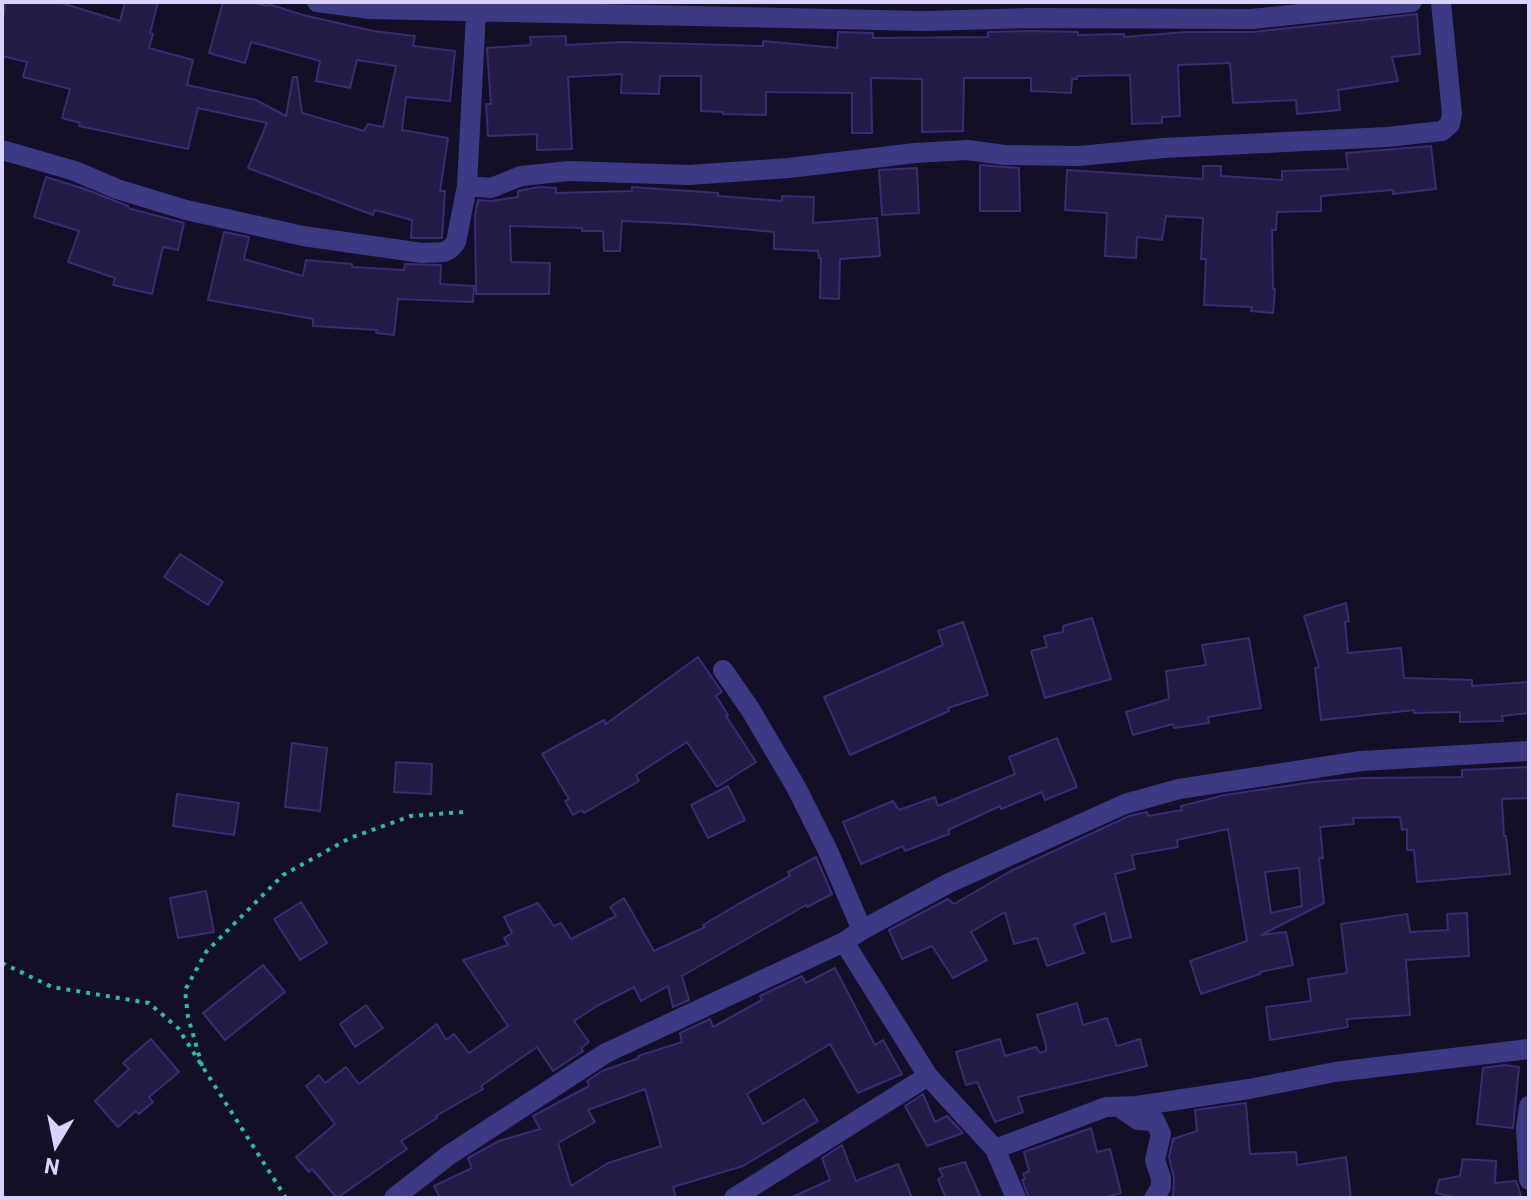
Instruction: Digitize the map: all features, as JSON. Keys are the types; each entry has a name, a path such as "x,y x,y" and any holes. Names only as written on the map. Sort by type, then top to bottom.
{"street":[{"path":"317,2 370,9 476,13 834,21 1252,19 1412,2"},
{"path":"467,186 491,188 521,176 569,171 689,175 789,168 928,152 967,150 1042,157 1079,156 1442,131 1450,124 1452,114 1441,2"},
{"path":"2,150 75,171 117,189 186,210 303,236 434,254 450,249 456,242 467,186 476,13"},
{"path":"723,670 796,787 862,930"},
{"path":"394,1198 449,1155 606,1053 844,942 949,883 1125,804 1179,789 1361,761 1529,751"},
{"path":"844,942 928,1076 995,1149 1016,1198"},
{"path":"995,1149 1106,1107 1249,1089 1335,1072 1529,1049"},
{"path":"734,1198 928,1076"},
{"path":"1529,1106 1526,1128 1529,1180"},
{"path":"1119,1107 1138,1120 1155,1121 1161,1134 1155,1160 1161,1187 1154,1198"}],"path":[{"path":"202,1066 188,1017 185,990 206,952 263,894 283,875 350,838 411,816 464,812"},
{"path":"2,963 52,987 149,1003 178,1028 286,1198"}],"building":[{"path":"6,2 58,2 120,21 125,2 158,2 149,48 193,60 187,85 256,100 286,116 293,77 297,77 302,113 364,131 368,124 383,127 396,66 357,60 350,88 316,81 320,61 251,42 245,63 209,53 223,2 268,4 373,31 415,36 413,46 455,51 450,101 406,97 402,130 448,138 440,191 445,191 442,238 411,238 412,220 375,210 373,215 248,168 267,123 198,108 188,149 79,126 80,123 62,118 70,89 23,77 27,62 2,56"},
{"path":"1417,14 1420,54 1392,57 1398,81 1338,90 1340,110 1297,114 1296,100 1233,103 1230,63 1178,65 1180,116 1162,117 1162,123 1132,124 1130,75 1077,76 1077,79 1072,79 1071,93 1031,91 1031,78 964,78 963,131 922,132 922,79 871,78 872,133 852,133 852,93 766,92 766,115 723,114 701,111 701,76 660,76 659,94 621,93 622,74 568,77 572,149 537,150 537,134 488,136 486,104 491,104 487,48 531,45 530,37 566,36 566,45 622,42 763,46 763,41 837,48 838,32 873,33 873,38 988,37 988,32 1031,31 1078,32 1078,35 1124,34 1124,37 1186,32 1253,32"},
{"path":"1431,146 1436,189 1321,196 1321,211 1277,212 1276,230 1272,230 1273,313 1251,311 1252,307 1204,305 1206,259 1201,259 1203,218 1166,216 1162,240 1137,237 1136,258 1105,256 1107,213 1065,210 1067,170 1203,179 1203,166 1221,166 1221,176 1282,180 1282,171 1348,169 1346,153"},
{"path":"980,165 1019,168 1020,211 980,211"},
{"path":"917,168 919,213 882,215 879,170"},
{"path":"46,177 85,189 128,208 184,223 178,250 163,247 152,294 113,285 115,278 68,262 79,231 34,217"},
{"path":"632,187 782,201 782,196 814,197 813,223 877,218 880,256 840,259 839,299 820,298 821,258 818,251 774,249 774,232 622,221 620,251 604,251 603,231 510,226 511,262 550,263 549,294 476,294 475,215 478,200 518,197 518,191 556,188 556,193 632,191"},
{"path":"224,232 249,237 244,259 303,276 306,260 404,270 405,264 441,265 440,284 474,286 473,302 398,299 394,335 376,333 377,330 313,326 313,319 208,300"},
{"path":"180,554 223,582 208,605 164,577"},
{"path":"1346,603 1348,653 1401,648 1404,678 1472,680 1472,686 1529,682 1529,713 1502,716 1503,721 1460,722 1460,712 1414,713 1414,710 1321,720 1315,668 1319,667 1304,616"},
{"path":"1092,618 1111,679 1045,698 1031,651 1047,647 1044,636 1063,632 1063,626"},
{"path":"963,622 988,695 948,708 949,711 850,755 824,697 943,645 938,631"},
{"path":"1249,638 1261,708 1208,717 1209,723 1174,728 1173,724 1133,735 1126,712 1169,699 1166,671 1206,665 1202,645"},
{"path":"698,657 722,692 716,696 756,762 717,787 687,742 636,775 639,781 584,813 582,810 573,815 565,801 569,799 542,754 604,720 606,724"},
{"path":"1057,738 1077,787 1045,800 1042,792 1001,809 1000,806 948,830 949,834 905,851 903,846 861,864 843,822 893,801 899,810 935,797 938,806 1015,774 1009,757"},
{"path":"292,743 327,748 320,811 285,807"},
{"path":"396,762 432,764 431,794 394,792"},
{"path":"1529,767 1529,798 1502,799 1510,874 1417,882 1414,850 1407,850 1407,829 1402,830 1400,817 1353,818 1354,824 1320,827 1323,858 1319,858 1324,903 1261,935 1286,932 1293,965 1260,972 1201,994 1190,961 1247,941 1228,829 1177,840 1178,847 1132,855 1135,869 1115,874 1131,937 1112,942 1105,913 1074,925 1084,953 1047,966 1037,938 1014,944 1005,912 971,932 987,960 953,978 932,946 902,959 889,930 948,899 954,904 1009,872 1129,816 1182,810 1181,806 1225,795 1313,782 1462,777 1462,770","holes":["1299,868 1302,906 1271,913 1265,872"]},
{"path":"728,786 745,820 708,838 691,805"},
{"path":"177,794 239,803 234,835 173,826"},
{"path":"816,857 832,894 806,905 682,976 689,1000 673,1007 668,986 641,1001 634,987 597,1006 574,1021 589,1042 581,1048 583,1051 553,1071 537,1047 481,1086 483,1089 401,1141 407,1149 337,1198 312,1169 309,1172 296,1157 335,1124 306,1086 319,1075 325,1083 346,1067 359,1084 437,1024 446,1040 454,1034 469,1053 508,1026 463,960 508,945 504,938 512,933 504,917 538,903 554,926 561,923 571,939 616,916 610,907 624,898 654,951 705,927 703,925 790,876 788,872"},
{"path":"206,891 214,932 178,938 170,898"},
{"path":"301,902 327,943 300,960 274,919"},
{"path":"1467,913 1469,956 1406,960 1410,1015 1347,1019 1348,1027 1270,1040 1266,1007 1311,1001 1308,979 1347,973 1341,924 1407,914 1410,932 1448,930 1447,914"},
{"path":"263,965 285,992 225,1040 203,1013"},
{"path":"835,968 875,1045 883,1040 902,1074 858,1093 830,1044 747,1094 763,1124 804,1099 818,1121 743,1166 673,1187 676,1198 440,1198 434,1186 472,1168 468,1158 499,1141 540,1129 533,1116 589,1086 587,1081 602,1071 682,1042 680,1033 710,1019 713,1027 762,1000 760,996 802,976 806,983","holes":["645,1089 661,1146 608,1163 571,1186 558,1143 595,1122 588,1110"]},
{"path":"1077,1003 1083,1025 1107,1018 1117,1046 1140,1039 1147,1066 1018,1097 1023,1112 995,1122 977,1082 966,1085 956,1052 1000,1039 1005,1056 1036,1047 1040,1053 1046,1051 1037,1015"},
{"path":"366,1005 383,1028 355,1047 340,1024"},
{"path":"151,1039 179,1072 149,1097 153,1102 139,1114 136,1111 118,1127 95,1101 129,1069 123,1063"},
{"path":"1504,1065 1519,1067 1513,1128 1477,1124 1483,1068"},
{"path":"923,1094 935,1122 947,1116 963,1133 927,1146 905,1106"},
{"path":"1246,1103 1250,1154 1296,1152 1297,1165 1346,1157 1351,1198 1173,1198 1174,1178 1169,1157 1173,1139 1197,1131 1195,1110"},
{"path":"1091,1128 1097,1152 1110,1149 1121,1193 1102,1198 1029,1198 1022,1180 1025,1179 1023,1174 1029,1171 1024,1152"},
{"path":"842,1145 856,1181 898,1164 912,1198 790,1198 830,1180 822,1158"},
{"path":"1463,1159 1496,1161 1495,1183 1516,1181 1522,1198 1458,1198 1436,1193 1439,1180 1460,1176"},
{"path":"965,1162 981,1198 946,1198 938,1179 943,1176 939,1169"}]}
